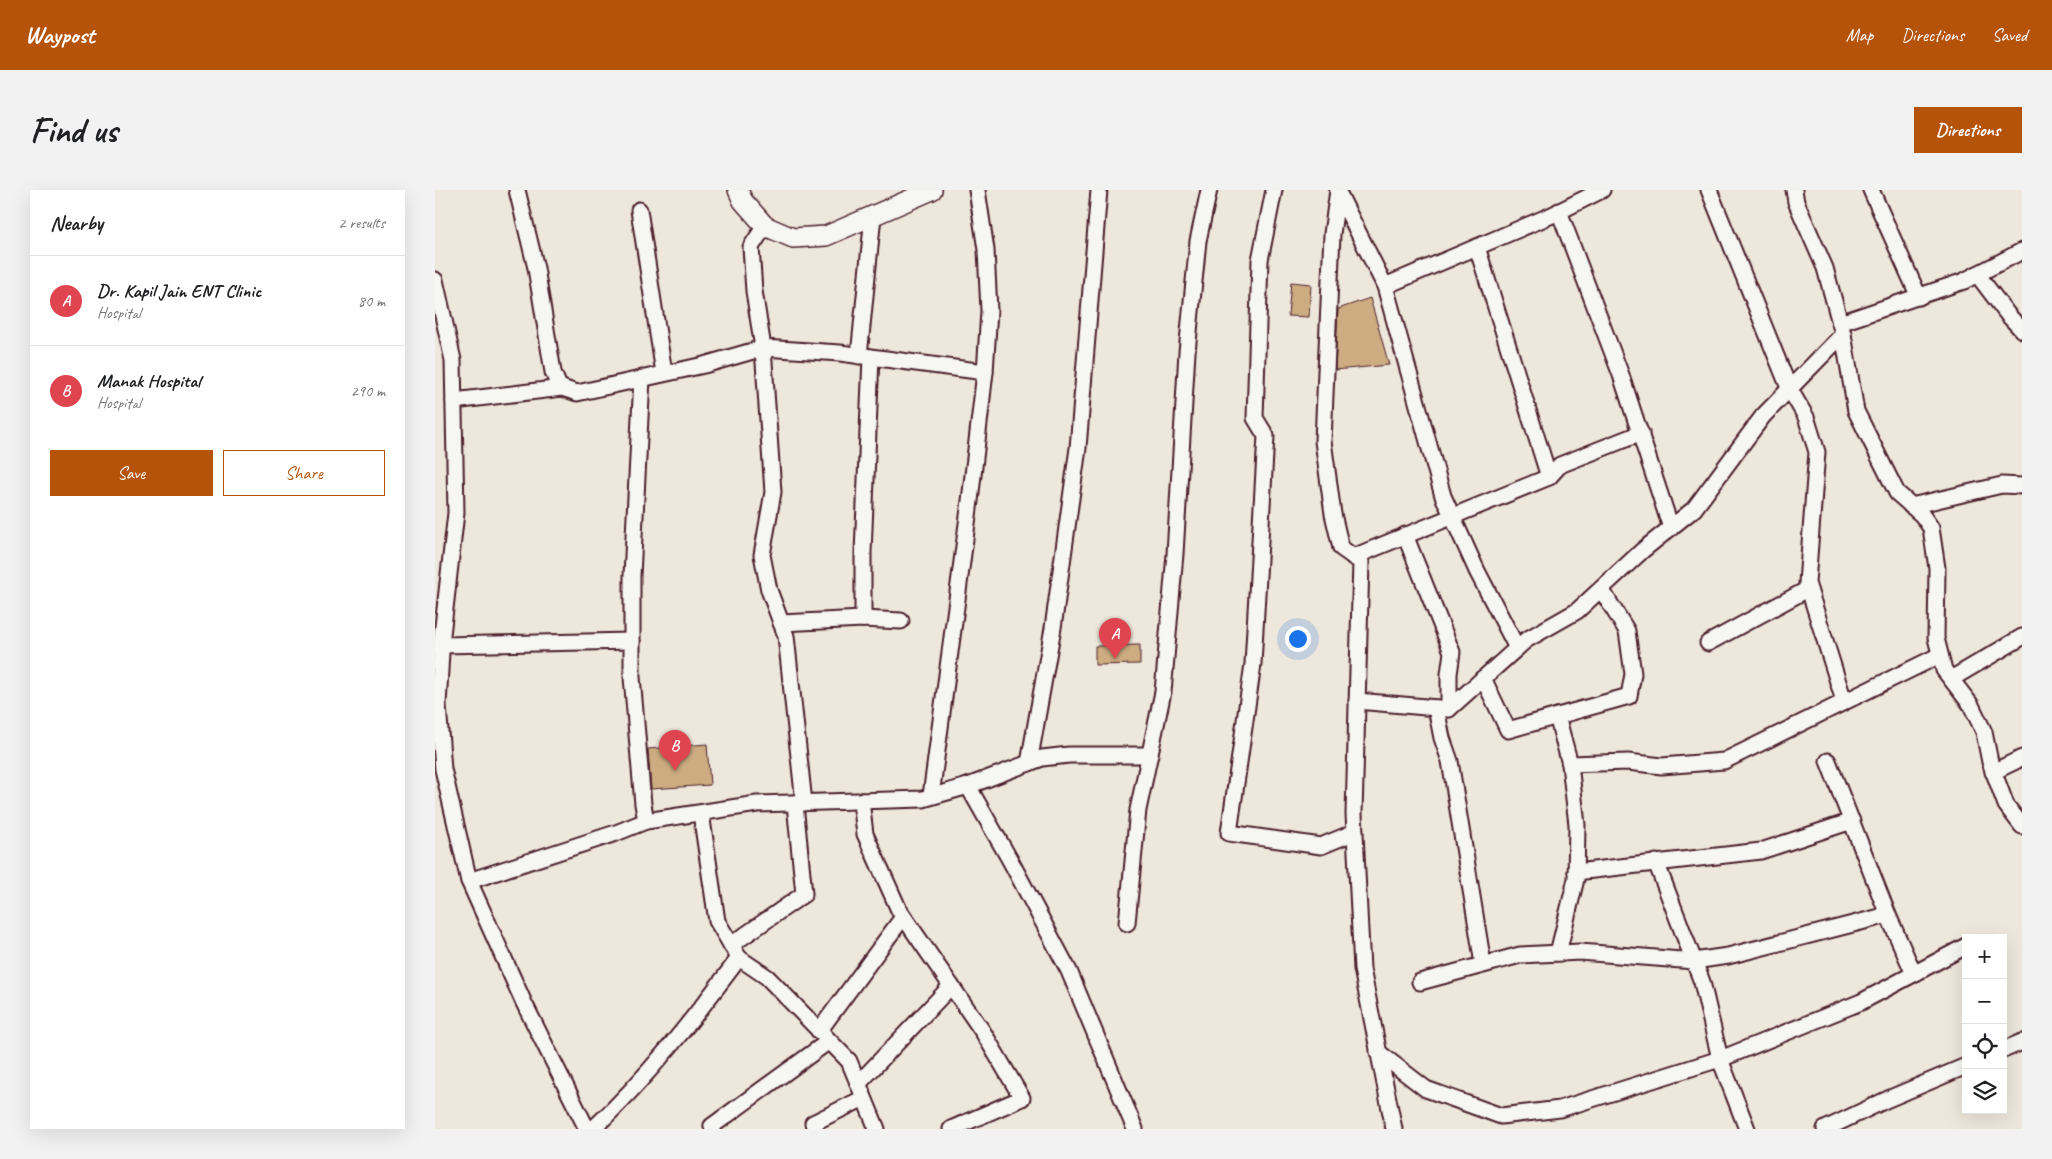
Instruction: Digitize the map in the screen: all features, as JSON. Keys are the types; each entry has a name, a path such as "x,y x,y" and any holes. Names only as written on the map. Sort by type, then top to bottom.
{"main road":[{"path":"738,190 743,200 765,226 793,238 827,236 927,191"}],"street":[{"path":"517,190 536,268 553,372 559,387 577,393 763,348 865,356 985,372"},
{"path":"931,796 969,511 985,372 989,311 986,250 977,190"},
{"path":"1029,764 1053,628 1078,448 1099,190"},
{"path":"1127,923 1138,810 1163,692 1175,554 1187,352 1198,241 1209,190"},
{"path":"1274,190 1260,260 1255,418 1266,436 1253,664 1229,833 1321,846 1355,832"},
{"path":"1385,286 1559,211 1583,194 1602,190"},
{"path":"1709,190 1789,388 1806,417 1817,452 1807,583 1844,701"},
{"path":"1794,190 1796,202 1825,268 1842,328 1856,411 1897,494 1922,515 1931,528 1937,568 1936,638 1944,670 1971,705 1984,732 1993,772 2006,805 2022,826"},
{"path":"1871,190 1919,296"},
{"path":"1338,191 1385,286 1443,496 1477,571 1517,648"},
{"path":"1338,191 1332,234 1323,441 1333,514 1341,548 1361,562 1355,832 1362,969 1394,1129"},
{"path":"639,210 664,373"},
{"path":"1559,211 1621,375 1671,528"},
{"path":"863,620 865,356 873,216"},
{"path":"593,1129 627,1097 697,1015 735,951 804,894 800,803 787,636 769,590 762,555 773,492 763,348 754,291 751,247 765,226"},
{"path":"1477,247 1549,477"},
{"path":"1357,701 1442,708 1483,678 1526,640 1577,611 1695,509 1763,416 1842,328 1919,296 1964,281 2022,251"},
{"path":"1977,274 2008,315 2022,330"},
{"path":"435,280 453,360 456,513 442,645 438,705 443,769 469,881 524,1003 587,1129"},
{"path":"642,378 632,576 632,641 633,687 646,821"},
{"path":"454,401 562,388"},
{"path":"1353,556 1549,477 1560,465 1641,433"},
{"path":"1911,506 2002,484 2022,486"},
{"path":"1405,535 1452,652 1442,708 1442,738 1450,761 1483,964"},
{"path":"1483,678 1508,730 1629,696 1633,674 1627,631 1601,589"},
{"path":"1708,643 1809,590"},
{"path":"781,623 863,620 901,621"},
{"path":"1951,679 2022,637"},
{"path":"442,645 632,641"},
{"path":"1570,764 1628,762 1662,766 1724,761 1940,655"},
{"path":"1557,716 1570,764 1577,825 1576,872 1558,953"},
{"path":"435,726 441,745"},
{"path":"469,881 616,833 646,821 757,804 923,799 968,786 1042,758 1069,755 1150,755"},
{"path":"1993,772 2022,758"},
{"path":"1828,761 1888,915 1914,974"},
{"path":"968,786 1069,971 1135,1129"},
{"path":"861,801 865,834 903,917 983,1032 1022,1098 951,1129"},
{"path":"701,813 717,921 735,951 767,977 849,1061 877,1129"},
{"path":"1576,872 1761,851 1851,821"},
{"path":"1656,862 1702,982 1720,1059 1747,1129"},
{"path":"1420,982 1520,955 1580,952 1694,961 1728,956 1888,915"},
{"path":"713,1129 712,1126 824,1036 903,917"},
{"path":"1378,1052 1426,1088 1501,1116 1560,1110 1720,1059 1861,1002 1962,948"},
{"path":"858,1084 951,986"},
{"path":"2007,1048 2022,1042"},
{"path":"1825,1129 1888,1099 1962,1068"},
{"path":"815,1129 813,1123 864,1098"}],"building":[{"path":"1291,282 1311,284 1309,317 1288,316"},
{"path":"1370,298 1389,365 1335,370 1338,309"},
{"path":"1140,645 1140,664 1095,665 1095,646"},
{"path":"707,744 710,785 651,789 648,749"}],"place":[{"name":"Dr. Kapil Jain ENT Clinic","path":"1115,659"},
{"name":"Manak Hospital","path":"675,771"}]}
